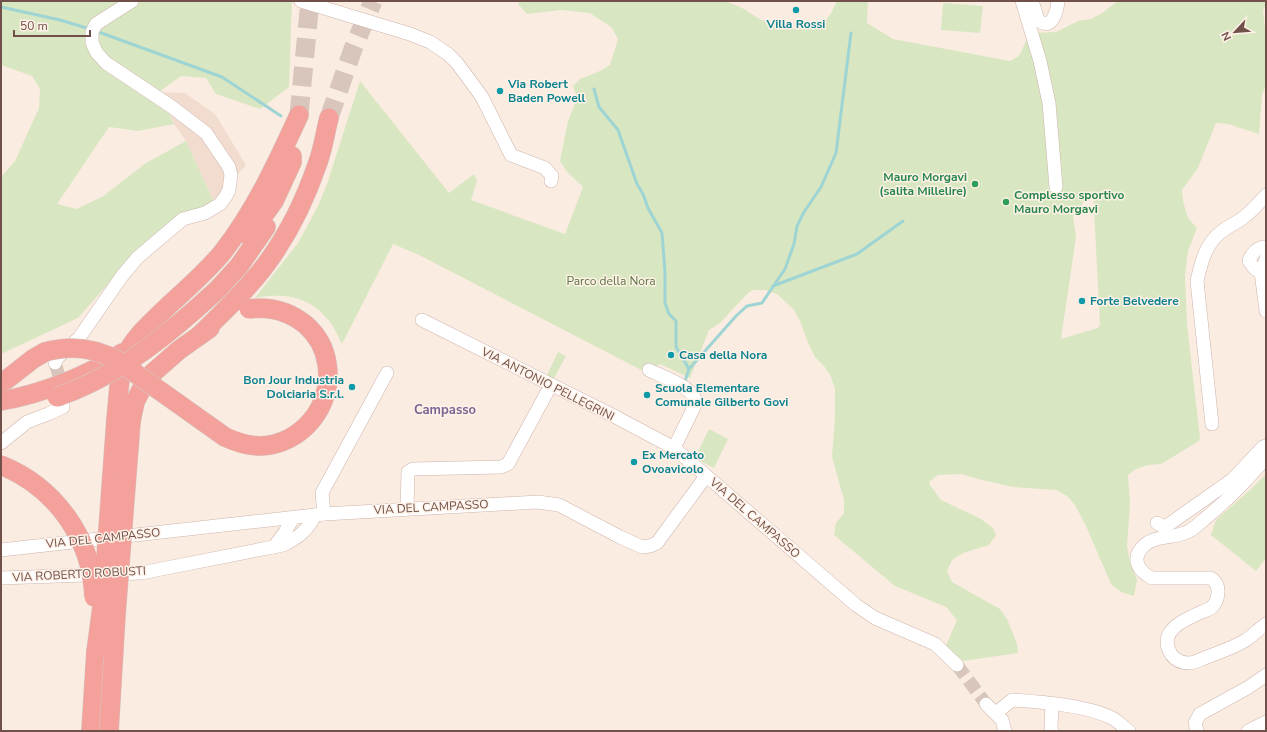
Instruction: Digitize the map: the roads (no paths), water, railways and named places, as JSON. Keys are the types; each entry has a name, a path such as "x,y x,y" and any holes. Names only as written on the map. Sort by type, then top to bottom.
{"highway":[{"path":"1,401 31,394 63,382 93,369 122,353 141,340 164,322 198,292 231,258 274,201 292,162 299,116 273,172 252,210 222,253 141,333 128,352 120,378 124,420 116,614 109,731"},
{"path":"1,412 24,407 91,383 117,369 148,349 197,308 218,289 239,266 282,204 304,160 329,118 318,164 300,207 285,236 266,264 246,288 200,334 147,378 124,420 96,652 91,731"},
{"path":"1,382 33,359 50,358 59,349 73,347 101,353 118,361 225,437 238,442 259,446 276,444 292,438 310,423 322,404 327,386 328,372 326,359 319,342 308,327 294,316 276,310 258,308 249,309 230,316 200,334"},
{"path":"1,465 26,478 48,494 66,514 79,535 85,548 92,577 96,652"}],"street":[{"path":"50,358 57,358 79,338 122,276 137,258 183,219 205,213 220,204 229,190 231,175 229,167 206,133 172,107 106,64 97,53 92,42 92,32 96,24 132,1"},
{"path":"302,1 410,34 430,42 448,54 457,63 482,97 511,155 545,168 552,176 551,181"},
{"path":"1022,1 1048,94 1056,187"},
{"path":"1032,1 1038,20 1047,23 1053,20 1056,14 1058,1"},
{"path":"1212,424 1197,281 1201,262 1212,241 1220,232 1243,218 1255,208 1266,195"},
{"path":"1265,253 1258,250 1250,259 1251,264 1261,272 1266,311"},
{"name":"VIA ANTONIO PELLEGRINI","path":"422,320 674,448 706,476"},
{"path":"648,370 682,386 688,390 695,399 696,403 674,448"},
{"path":"319,514 324,488 387,373"},
{"path":"407,508 408,472 413,469 501,467 508,464 551,385"},
{"path":"1,443 26,422 63,407 60,393"},
{"path":"1157,523 1168,526 1233,479 1263,447 1266,446"},
{"path":"1266,458 1236,491 1190,531 1174,537 1154,539 1145,545 1138,553 1137,563 1146,575 1152,578 1210,578 1215,583 1218,594 1217,602 1211,608 1174,627 1169,634 1167,641 1168,647 1174,658 1178,661 1188,663 1228,648 1246,640 1266,624"},
{"name":"VIA DEL CAMPASSO","path":"1,550 319,514 538,502 559,505 620,537 642,547 646,547 657,543 706,476 856,605 875,618 935,644 957,665"},
{"name":"VIA ROBERTO ROBUSTI","path":"1,578 141,573 274,547 283,545 301,535 319,514"},
{"path":"274,547 293,518"},
{"path":"1197,731 1195,723 1200,714 1266,676"},
{"path":"1005,731 1002,720 991,708 1012,700 1085,709 1112,718 1129,731"},
{"path":"1052,704 1052,731"},
{"path":"1248,731 1266,722"}],"waterway":[{"path":"1,7 60,20 90,29"},
{"path":"96,31 222,77 281,116"},
{"path":"685,381 689,369 736,316 747,306 762,303 785,269 794,244 797,226 804,212 821,187 836,153 851,33"},
{"path":"594,89 599,107 618,130 637,184 662,233 665,272 665,303 669,314 676,321 676,347 689,369"},
{"path":"773,286 857,254 903,221"}],"tunnel":[{"path":"299,115 310,1"},
{"path":"329,118 353,49 373,1"},
{"path":"55,363 63,389"},
{"path":"957,665 986,704"}],"place":[{"name":"Villa Rossi","path":"796,10"},
{"name":"Via Robert Baden Powell","path":"500,91"},
{"name":"Mauro Morgavi (salita Millelire)","path":"975,184"},
{"name":"Complesso sportivo Mauro Morgavi","path":"1006,202"},
{"name":"Forte Belvedere","path":"1082,301"},
{"name":"Casa della Nora","path":"671,355"},
{"name":"Bon Jour Industria Dolciaria S.r.l.","path":"352,387"},
{"name":"Scuola Elementare Comunale Gilberto Govi","path":"647,395"},
{"name":"Ex Mercato Ovoavicolo","path":"634,462"}],"district":[{"name":"Campasso","path":"445,409"}],"park label":[{"name":"Parco della Nora","path":"611,281"}]}
